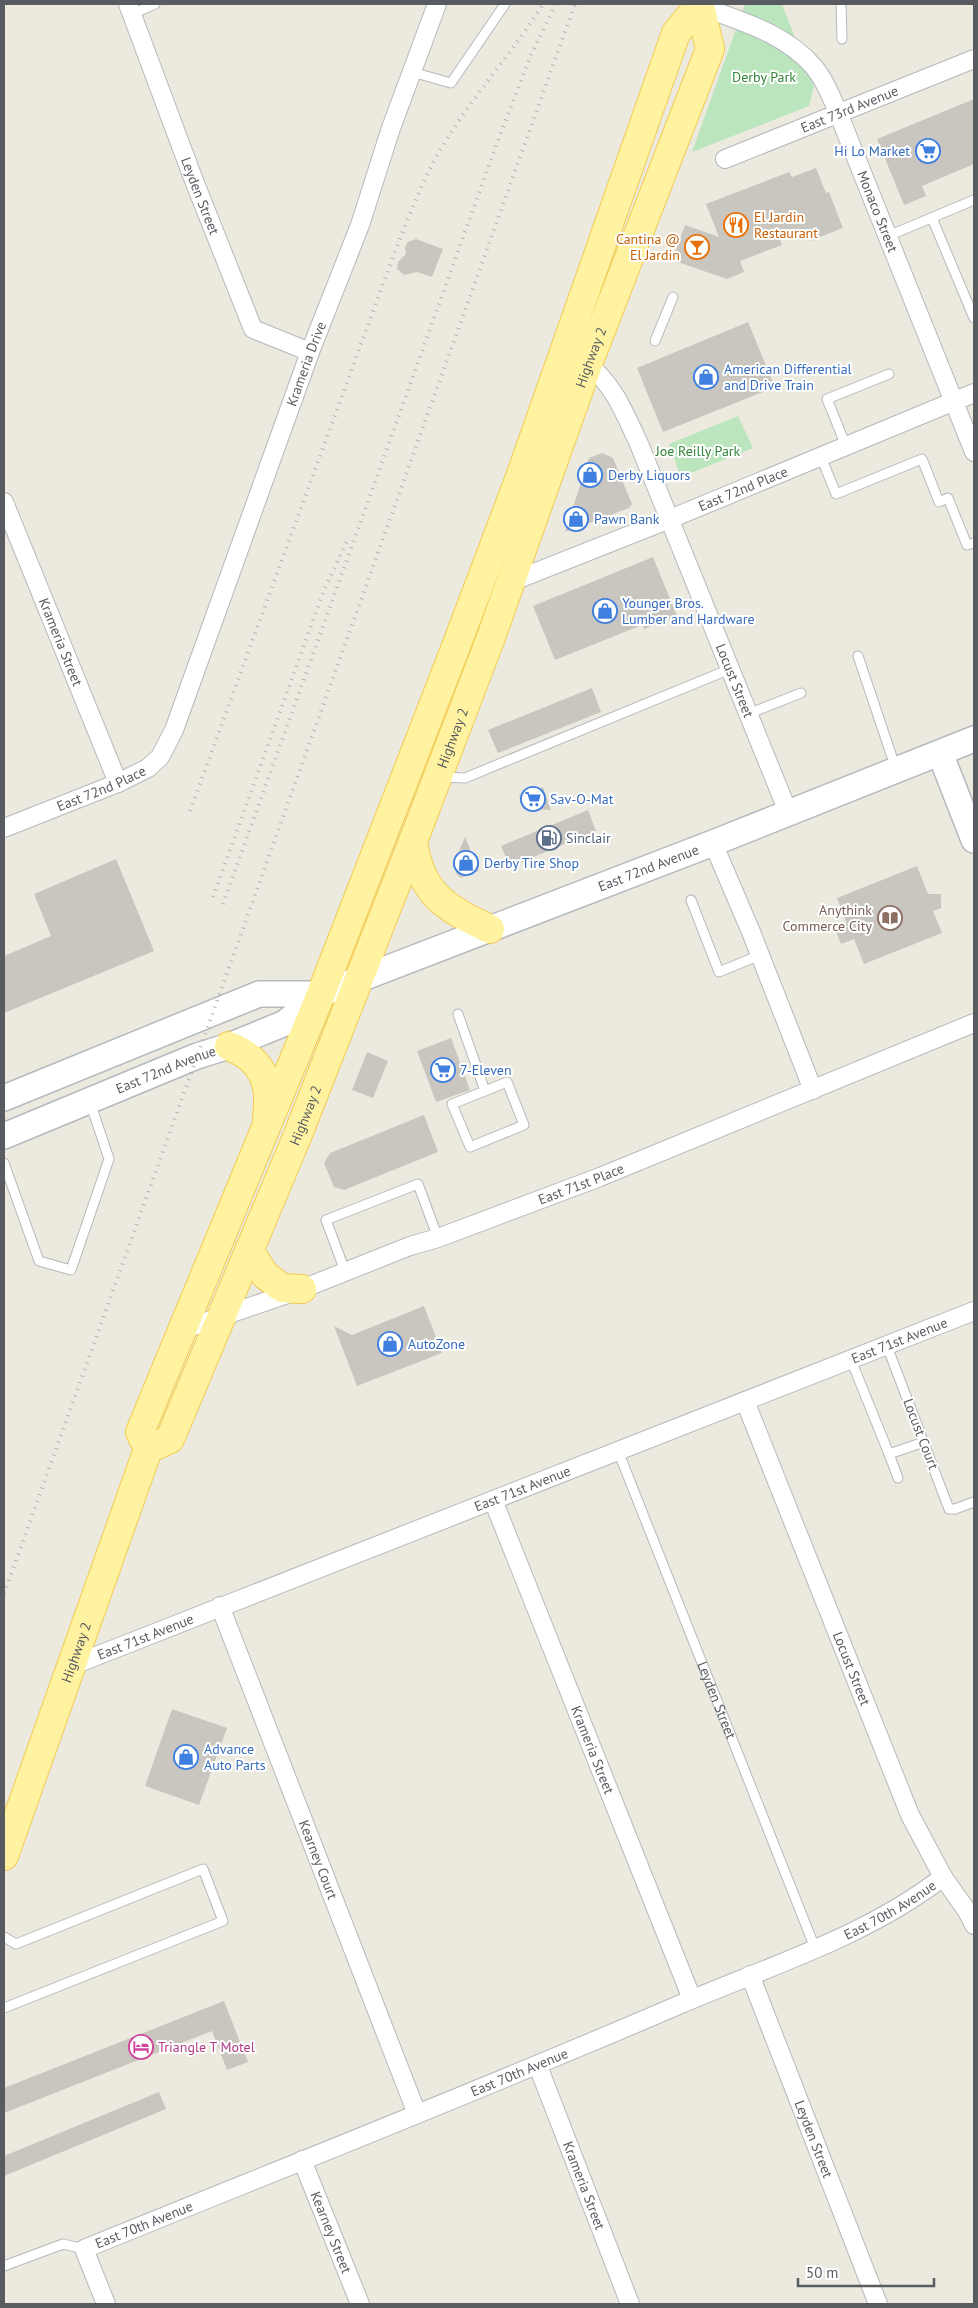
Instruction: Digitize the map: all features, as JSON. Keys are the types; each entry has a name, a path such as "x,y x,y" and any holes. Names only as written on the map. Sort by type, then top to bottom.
{"main road":[{"name":"Highway 2","path":"148,1449 170,1439 297,1137 357,980 413,842 511,582 588,364 710,49 700,5"},
{"name":"Highway 2","path":"4,1856 148,1449 140,1432 321,994 520,477 676,33 700,5"},
{"name":"East 72nd Avenue","path":"4,1136 90,1102 197,1056 229,1046 285,1022 321,994 714,843 974,738"},
{"path":"940,753 974,840"},
{"path":"413,842 417,866 429,890 436,898 461,916 490,929"},
{"name":"East 72nd Avenue","path":"4,1098 259,994 321,994"},
{"path":"229,1046 252,1059 264,1079 269,1102 264,1133"},
{"path":"249,1250 265,1275 282,1288 302,1289"}],"street":[{"name":"Krameria Drive","path":"177,724 310,352 360,225 391,128 436,4"},
{"name":"Monaco Street","path":"700,5 745,22 786,43 813,66 828,90 974,452"},
{"name":"Leyden Street","path":"130,9 192,178 253,329 310,352"},
{"name":"East 73rd Avenue","path":"725,158 839,115 974,60"},
{"name":"Locust Street","path":"588,364 617,395 670,519 788,812"},
{"name":"East 72nd Place","path":"511,582 974,394"},
{"name":"Krameria Street","path":"4,502 118,783"},
{"name":"East 72nd Place","path":"4,828 118,783 154,764 160,757 177,724"},
{"path":"714,843 813,1090"},
{"name":"East 71st Place","path":"182,1330 302,1289 410,1246 446,1235 600,1177 974,1023"},
{"name":"East 71st Avenue","path":"72,1666 220,1606 974,1311"},
{"name":"Locust Street","path":"745,1401 910,1815 943,1877 967,1911 974,1925"},
{"name":"Krameria Street","path":"493,1500 692,1999"},
{"name":"Kearney Court","path":"220,1606 417,2114"},
{"name":"East 70th Avenue","path":"84,2249 538,2066 815,1948 908,1902 943,1877"},
{"name":"Leyden Street","path":"750,1975 878,2304"},
{"name":"Krameria Street","path":"538,2066 630,2304"},
{"name":"Kearney Street","path":"302,2160 360,2304"},
{"path":"84,2249 106,2304"}],"lane":[{"path":"130,9 155,4"},
{"path":"412,72 451,83 505,4"},
{"path":"840,4 842,39"},
{"path":"888,236 974,200"},
{"path":"932,218 974,318"},
{"path":"655,341 673,297"},
{"path":"846,446 827,399 889,374"},
{"path":"821,456 836,494 922,459 939,502 948,498 967,546 974,543"},
{"path":"858,656 896,770"},
{"path":"438,776 465,778 730,669"},
{"path":"748,714 801,693"},
{"path":"691,900 719,972 760,955"},
{"path":"458,1014 485,1091"},
{"path":"506,1082 524,1126 470,1148 452,1104 485,1091 506,1082"},
{"path":"4,1162 38,1261 71,1270 109,1159 90,1102"},
{"path":"345,1271 326,1220 418,1184 446,1235"},
{"name":"Locust Court","path":"887,1346 949,1509 974,1502"},
{"path":"851,1360 898,1478"},
{"path":"889,1454 924,1442"},
{"name":"Leyden Street","path":"618,1451 815,1948"},
{"path":"4,1938 16,1944 203,1869 222,1921 4,2008"},
{"path":"4,2266 63,2244 84,2249"}],"green space":[{"name":"Derby Park","path":"745,4 782,4 814,87 809,106 692,152"},
{"name":"Joe Reilly Park","path":"738,416 753,448 681,477 669,444"}],"building":[{"name":"Hi Lo Market","path":"974,99 974,164 922,186 926,196 904,205 877,139"},
{"path":"816,168 826,193 829,192 843,228 810,241 805,230 780,239 782,245 740,261 744,272 727,279 672,260 685,225 719,237 706,204 789,172 792,177"},
{"path":"416,239 443,249 432,277 417,272 404,275 397,269 398,262 406,254 405,247 408,242"},
{"name":"American Differential and Drive Train","path":"748,322 775,387 663,432 637,368"},
{"path":"602,453 613,458 632,504 629,508 565,532 589,458"},
{"name":"Younger Bros. Lumber and Hardware","path":"653,557 677,616 644,629 642,625 555,660 533,606"},
{"path":"592,688 601,712 498,753 488,730"},
{"name":"Sav-O-Mat","path":"543,787 551,810 523,809 519,796"},
{"name":"Sinclair","path":"588,810 596,831 510,867 501,846"},
{"name":"Derby Tire Shop","path":"465,837 479,871 461,878 456,873 457,856"},
{"path":"116,859 154,951 4,1013 4,956 51,936 34,894"},
{"name":"Anythink Commerce City","path":"917,866 928,894 941,894 941,908 933,911 942,933 864,964 854,939 841,944 835,929 847,924 837,898"},
{"name":"7-Eleven","path":"451,1038 470,1090 436,1102 417,1051"},
{"path":"367,1052 388,1061 373,1098 352,1090"},
{"path":"424,1115 438,1152 344,1190 334,1187 324,1163 330,1153"},
{"name":"AutoZone","path":"424,1306 442,1353 357,1386 334,1326 352,1335"},
{"name":"Advance Auto Parts","path":"172,1709 227,1728 199,1805 145,1786"},
{"name":"Triangle T Motel","path":"224,2001 248,2062 227,2070 212,2031 4,2113 4,2088"},
{"name":"Triangle T Motel","path":"159,2092 166,2109 4,2176 4,2156"}],"railway":[{"path":"190,811 394,254 417,198 432,165 457,123 516,44 543,4"},
{"path":"223,904 497,143 531,55 556,4"},
{"path":"4,1594 575,4"},
{"path":"213,897 324,590 349,537"}],"place":[{"name":"Hi Lo Market","path":"928,151"},
{"name":"El Jardin Restaurant","path":"736,225"},
{"name":"Cantina @ El Jardin","path":"697,247"},
{"name":"American Differential and Drive Train","path":"706,377"},
{"name":"Derby Liquors","path":"590,475"},
{"name":"Pawn Bank","path":"576,519"},
{"name":"Younger Bros. Lumber and Hardware","path":"605,611"},
{"name":"Sav-O-Mat","path":"533,799"},
{"name":"Sinclair","path":"549,838"},
{"name":"Derby Tire Shop","path":"466,863"},
{"name":"Anythink Commerce City","path":"890,918"},
{"name":"7-Eleven","path":"443,1070"},
{"name":"AutoZone","path":"390,1344"},
{"name":"Advance Auto Parts","path":"186,1757"},
{"name":"Triangle T Motel","path":"141,2047"}]}
